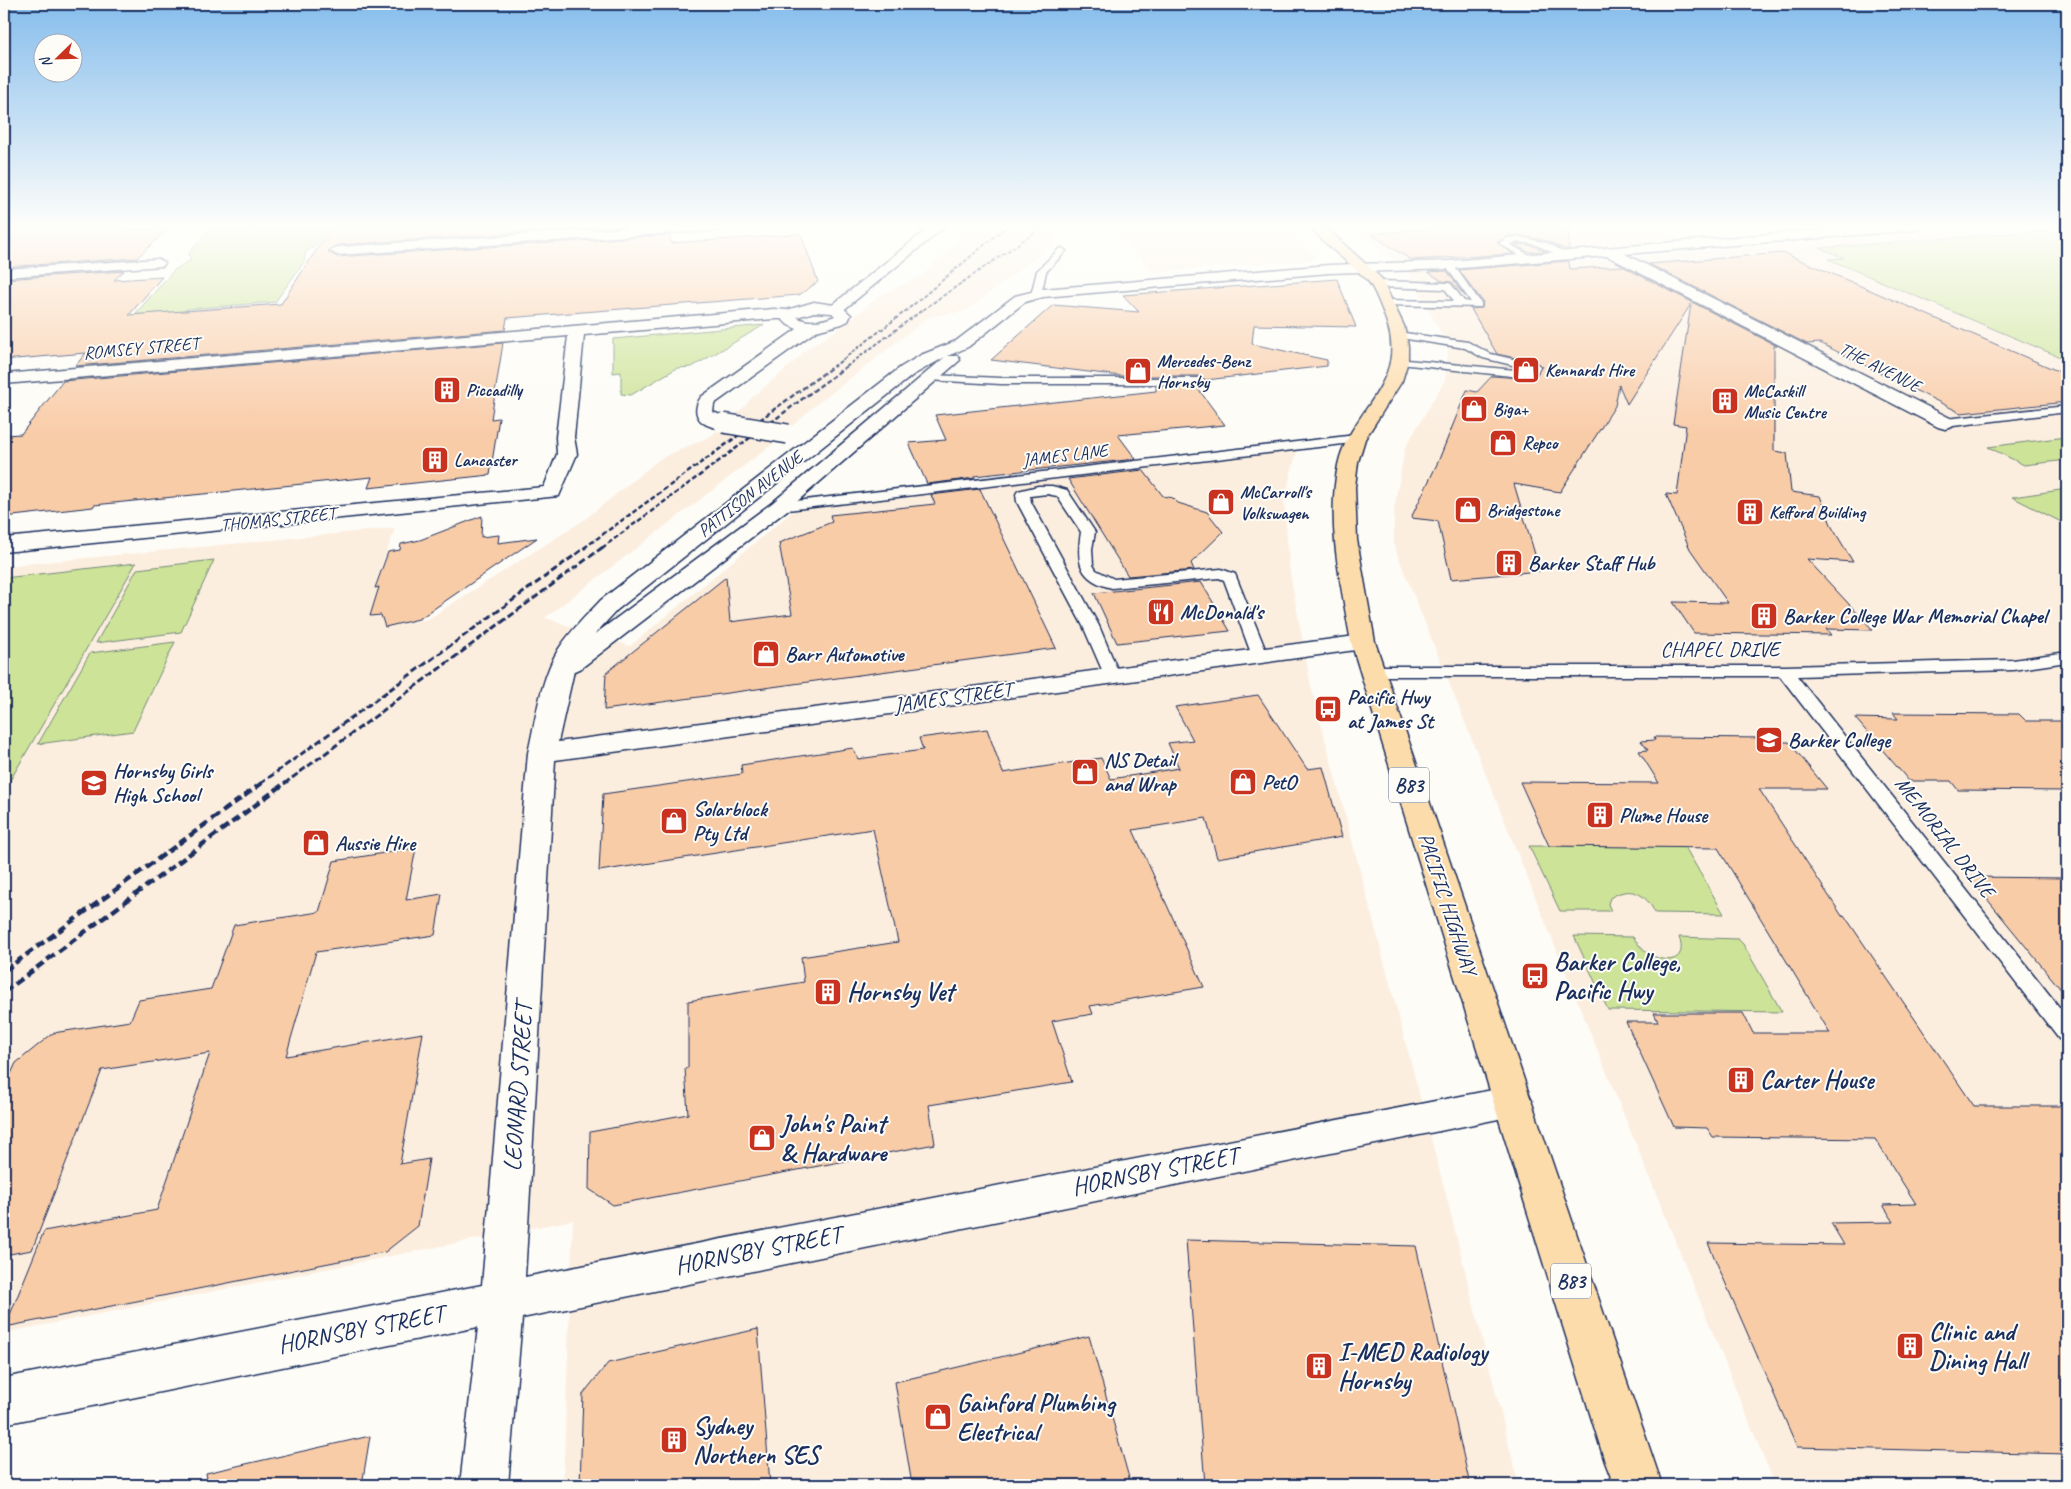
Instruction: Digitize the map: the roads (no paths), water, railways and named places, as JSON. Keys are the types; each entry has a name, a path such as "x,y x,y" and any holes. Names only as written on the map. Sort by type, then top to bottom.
{"main road":[{"name":"PACIFIC HIGHWAY","path":"1382,295 1398,335 1400,361 1394,381 1352,448 1344,491 1346,548 1368,657 1513,1101 1631,1478"}],"street":[{"path":"836,309 853,295"},
{"name":"PATTISON AVENUE","path":"559,680 567,656 582,634 609,605 907,371 927,359 962,344 1015,302 1032,295"},
{"name":"THE AVENUE","path":"1696,295 1945,422"},
{"path":"822,307 836,309 843,315 837,321 813,325 791,321 789,315 805,308 822,307"},
{"name":"ROMSEY STREET","path":"4,379 774,314 789,315"},
{"path":"813,325 708,401 704,406 704,414 710,419 723,423 821,440"},
{"name":"THOMAS STREET","path":"4,545 552,492 567,454 566,437 576,332"},
{"name":"PATTISON AVENUE","path":"559,680 779,507 954,358 962,344"},
{"name":"JAMES STREET","path":"542,753 1260,656 1368,657"},
{"name":"LEONARD STREET","path":"484,1485 502,1301 542,753 559,680"},
{"name":"HORNSBY STREET","path":"4,1401 1513,1101"}],"lane":[{"path":"1455,295 1461,304"},
{"path":"1385,302 1478,304 1472,295"},
{"path":"1398,335 1468,345 1488,356 1535,367 1530,375 1400,361"},
{"path":"931,378 1001,381 1199,381"},
{"path":"1945,422 2067,409"},
{"name":"JAMES LANE","path":"779,507 1356,439"},
{"path":"1112,676 1091,626 1024,502 1023,494 1045,489 1062,493 1088,532 1085,548 1086,565 1091,573 1112,584 1221,573 1230,578 1260,656"},
{"name":"CHAPEL DRIVE","path":"1368,657 1785,671 2013,665 2067,657"},
{"name":"MEMORIAL DRIVE","path":"1785,671 2067,1033"}],"railway":[{"path":"833,367 924,295"},
{"path":"846,367 943,295"},
{"path":"584,548 835,365"},
{"path":"602,548 848,365"},
{"path":"260,784 586,547"},
{"path":"284,784 603,547"},
{"path":"4,971 262,783"},
{"path":"4,992 285,783"}],"place":[{"name":"Kennards Hire","path":"1526,370"},
{"name":"Mercedes-Benz Hornsby","path":"1138,371"},
{"name":"Piccadilly","path":"447,390"},
{"name":"McCaskill Music Centre","path":"1725,401"},
{"name":"Biga+","path":"1474,409"},
{"name":"Repco","path":"1503,443"},
{"name":"Lancaster","path":"435,460"},
{"name":"McCarroll's Volkswagen","path":"1221,502"},
{"name":"Bridgestone","path":"1468,510"},
{"name":"Kefford Building","path":"1750,512"},
{"name":"Barker Staff Hub","path":"1509,563"},
{"name":"McDonald's","path":"1161,612"},
{"name":"Barker College War Memorial Chapel","path":"1764,616"},
{"name":"Barr Automotive","path":"766,654"},
{"name":"Pacific Hwy at James St","path":"1328,709"},
{"name":"Barker College","path":"1769,740"},
{"name":"NS Detail and Wrap","path":"1085,772"},
{"name":"PetO","path":"1243,782"},
{"name":"Hornsby Girls High School","path":"94,783"},
{"name":"Plume House","path":"1600,815"},
{"name":"Solarblock Pty Ltd","path":"674,821"},
{"name":"Aussie Hire","path":"316,843"},
{"name":"Barker College, Pacific Hwy","path":"1535,976"},
{"name":"Hornsby Vet","path":"828,992"},
{"name":"Carter House","path":"1741,1080"},
{"name":"John's Paint & Hardware","path":"762,1138"},
{"name":"Clinic and Dining Hall","path":"1910,1346"},
{"name":"I-MED Radiology Hornsby","path":"1319,1366"},
{"name":"Gainford Plumbing Electrical","path":"938,1417"},
{"name":"Sydney Northern SES","path":"674,1440"}]}
